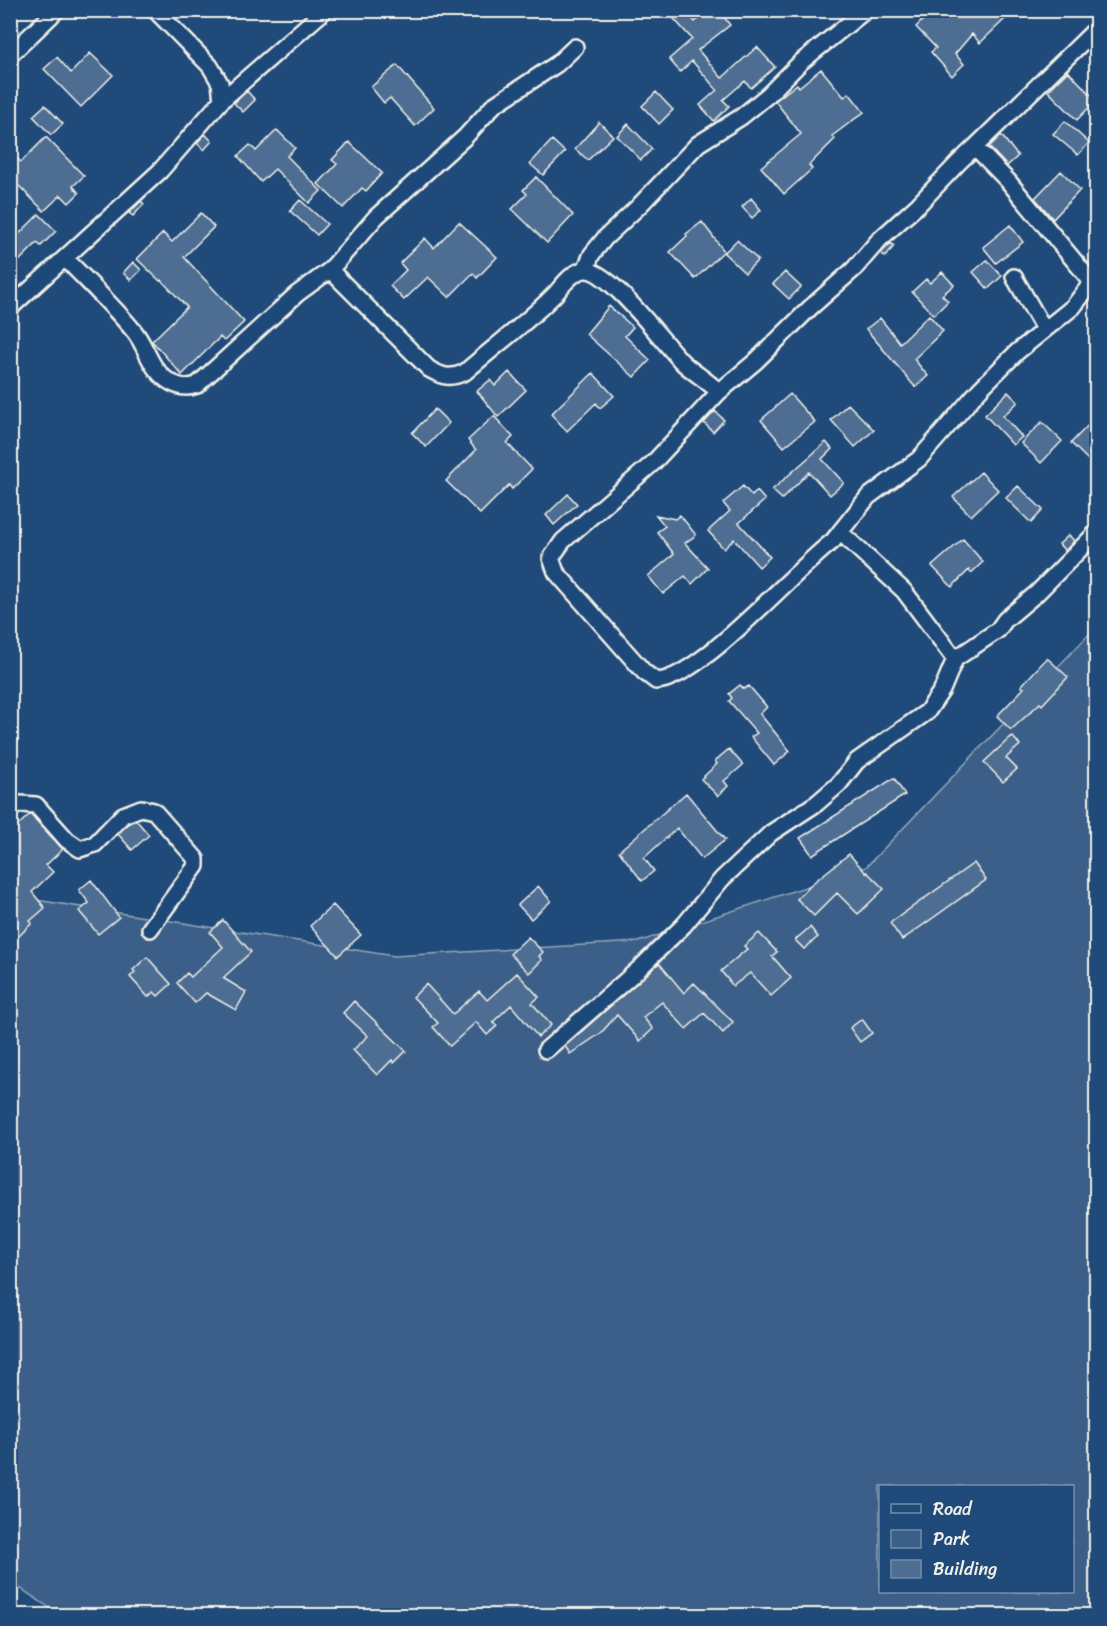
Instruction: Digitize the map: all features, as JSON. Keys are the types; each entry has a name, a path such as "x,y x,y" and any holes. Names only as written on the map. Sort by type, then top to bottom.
{"street":[{"path":"10,55 57,10"},
{"path":"155,10 210,66 220,83 222,100"},
{"path":"10,308 160,171 222,100 325,10"},
{"path":"585,270 592,254 604,238 638,207 698,144 741,117 768,95 801,62 866,10"},
{"path":"975,147 1094,279 1073,307 1017,352 980,389 919,459 868,496 833,541 737,629 691,667 667,681 656,681 644,672 556,572 551,558 562,541 654,463 719,392 756,362 810,308 854,269 879,240 918,206 959,162 1096,29"},
{"path":"65,258 136,332 153,367 171,382 188,388 197,385 297,294 330,270 376,217 465,137 494,105 557,64 575,47"},
{"path":"330,270 429,369 442,377 455,377 465,372 541,308 574,274 585,270 596,273 658,331 685,364 719,392"},
{"path":"1014,278 1044,329"},
{"path":"840,532 904,591 955,658"},
{"path":"546,1050 677,933 722,879 771,833 839,784 857,761 927,712 942,690 955,658 998,630 1096,532"},
{"path":"10,809 20,804 36,805 67,840 80,849 95,844 123,815 141,808 154,811 196,859 196,866 150,929"}],"green space":[{"path":"1096,627 1096,1615 62,1616 11,1582 10,896 394,956 638,942 866,867"}],"building":[{"path":"666,10 685,10 695,22 709,10 719,10 730,25 698,50 722,78 757,47 775,67 751,88 745,81 723,100 729,106 714,121 700,105 717,90 692,61 680,72 669,59 692,39"},
{"path":"933,10 996,10 1005,19 980,43 972,34 955,54 964,64 952,76 931,52 936,48 916,27"},
{"path":"90,53 113,75 81,107 44,69 57,57 71,73"},
{"path":"397,65 434,108 415,126 390,98 384,103 371,87"},
{"path":"821,69 844,97 849,93 864,112 832,136 835,139 809,165 812,169 784,194 761,167 801,134 775,101 797,84 799,87"},
{"path":"1068,71 1096,100 1077,120 1048,91"},
{"path":"247,91 255,100 243,112 234,103"},
{"path":"656,92 673,110 659,124 642,106"},
{"path":"45,105 63,124 51,135 33,116"},
{"path":"1065,121 1089,143 1078,155 1053,134"},
{"path":"599,122 613,136 588,160 575,149"},
{"path":"628,124 652,149 641,160 617,136"},
{"path":"277,130 295,148 287,156 321,191 309,203 275,169 261,182 238,156 250,145 256,151"},
{"path":"205,134 212,141 204,150 197,143"},
{"path":"1001,135 1018,156 1007,166 989,147"},
{"path":"46,137 84,176 73,186 79,193 69,203 61,195 44,211 10,177 10,152 21,162"},
{"path":"552,140 565,152 543,175 530,164"},
{"path":"349,142 382,173 366,191 362,188 343,208 318,184 337,164 332,160"},
{"path":"1061,171 1080,190 1053,219 1035,198"},
{"path":"536,177 573,215 547,243 512,209 527,194 523,190"},
{"path":"751,198 761,210 752,218 742,207"},
{"path":"300,200 327,224 317,235 290,211"},
{"path":"141,201 144,204 133,216 129,213"},
{"path":"201,213 214,227 184,257 244,322 224,341 220,337 182,375 152,341 187,307 137,259 163,233 172,242"},
{"path":"39,214 56,231 41,246 37,243 10,270 10,243"},
{"path":"459,222 497,257 477,278 473,273 449,297 428,277 404,300 390,286 406,270 400,263 425,238 434,248"},
{"path":"702,222 724,251 695,279 670,252 687,236 686,234"},
{"path":"1010,225 1023,242 996,263 983,247"},
{"path":"737,240 758,260 745,273 724,253"},
{"path":"891,243 894,246 885,257 881,253"},
{"path":"987,260 1002,276 988,289 973,272"},
{"path":"133,262 141,270 131,280 123,273"},
{"path":"785,272 801,287 789,299 773,284"},
{"path":"942,272 954,285 942,295 948,301 934,315 912,292 926,279 930,283"},
{"path":"609,306 633,327 625,336 650,360 634,377 586,334"},
{"path":"929,315 943,331 914,359 928,376 915,387 866,329 880,318 900,343"},
{"path":"509,372 526,390 498,417 477,391 490,380 495,386"},
{"path":"593,373 614,396 600,408 596,403 567,431 551,414"},
{"path":"1008,392 1018,402 1003,416 1022,437 1013,445 985,415"},
{"path":"790,394 815,422 784,447 761,420"},
{"path":"848,404 874,430 855,447 831,420"},
{"path":"435,409 449,423 426,447 412,433"},
{"path":"715,411 724,420 713,432 704,423"},
{"path":"494,416 513,437 507,443 532,469 512,489 509,485 480,514 446,481 476,450 468,440"},
{"path":"1096,417 1096,455 1090,462 1071,443"},
{"path":"1042,422 1062,441 1041,463 1021,443"},
{"path":"826,442 832,449 822,459 844,483 830,495 809,472 782,499 772,490"},
{"path":"981,472 998,490 971,516 953,497"},
{"path":"743,486 752,496 757,491 765,500 739,523 770,557 759,567 734,539 724,549 708,531 730,511 723,503"},
{"path":"1018,486 1043,510 1031,523 1006,498"},
{"path":"568,494 577,504 554,525 546,515"},
{"path":"656,515 675,519 680,515 696,535 685,543 708,568 692,584 685,576 663,594 648,576 674,554 657,532 665,526"},
{"path":"1069,535 1074,541 1065,551 1059,544"},
{"path":"963,539 983,562 971,573 969,570 952,587 932,566"},
{"path":"1047,658 1068,677 1042,705 1040,703 1011,730 997,716 1024,688 1021,686"},
{"path":"740,685 744,689 749,686 767,707 760,714 790,751 774,765 751,737 757,733 729,701 732,698 729,694"},
{"path":"1012,736 1020,745 1006,758 1017,769 1003,782 984,762"},
{"path":"729,749 743,765 724,781 728,786 718,796 701,779 717,764 715,761"},
{"path":"894,778 905,795 812,855 800,838"},
{"path":"686,793 725,840 702,859 677,828 644,858 654,871 642,881 619,851"},
{"path":"30,814 63,849 46,865 53,872 32,892 45,908 30,921 32,923 10,945 10,899 16,894 10,888 10,833"},
{"path":"136,820 149,835 132,850 118,834 129,823"},
{"path":"849,854 884,889 858,914 837,893 814,916 797,899 809,886"},
{"path":"974,863 986,880 902,940 890,923"},
{"path":"91,880 119,917 98,934 79,911 89,903 79,890"},
{"path":"538,886 551,901 531,919 518,905"},
{"path":"333,905 361,935 338,956 310,926"},
{"path":"223,920 251,952 223,978 246,992 236,1010 206,993 195,1003 177,983 187,973 191,977 223,947 210,932"},
{"path":"810,927 818,937 804,949 795,940"},
{"path":"759,933 777,952 772,956 791,978 771,996 750,973 733,986 721,971 747,949 744,946"},
{"path":"528,937 543,952 539,956 542,960 529,973 510,954"},
{"path":"147,957 171,984 158,996 154,992 148,997 130,977 135,972 133,970"},
{"path":"659,963 684,993 694,983 733,1022 723,1033 704,1013 686,1029 662,1002 643,1017 653,1029 640,1041 617,1015 601,1033 570,1054 565,1046"},
{"path":"517,973 539,997 532,1003 551,1025 538,1037 511,1005 493,1022 497,1026 487,1035 476,1022 450,1046 433,1027 438,1023 413,997 426,984 453,1014 479,991 487,1000"},
{"path":"354,1001 406,1051 394,1063 392,1060 377,1075 353,1050 368,1036 343,1013"},
{"path":"862,1019 872,1033 860,1042 850,1028"}]}
